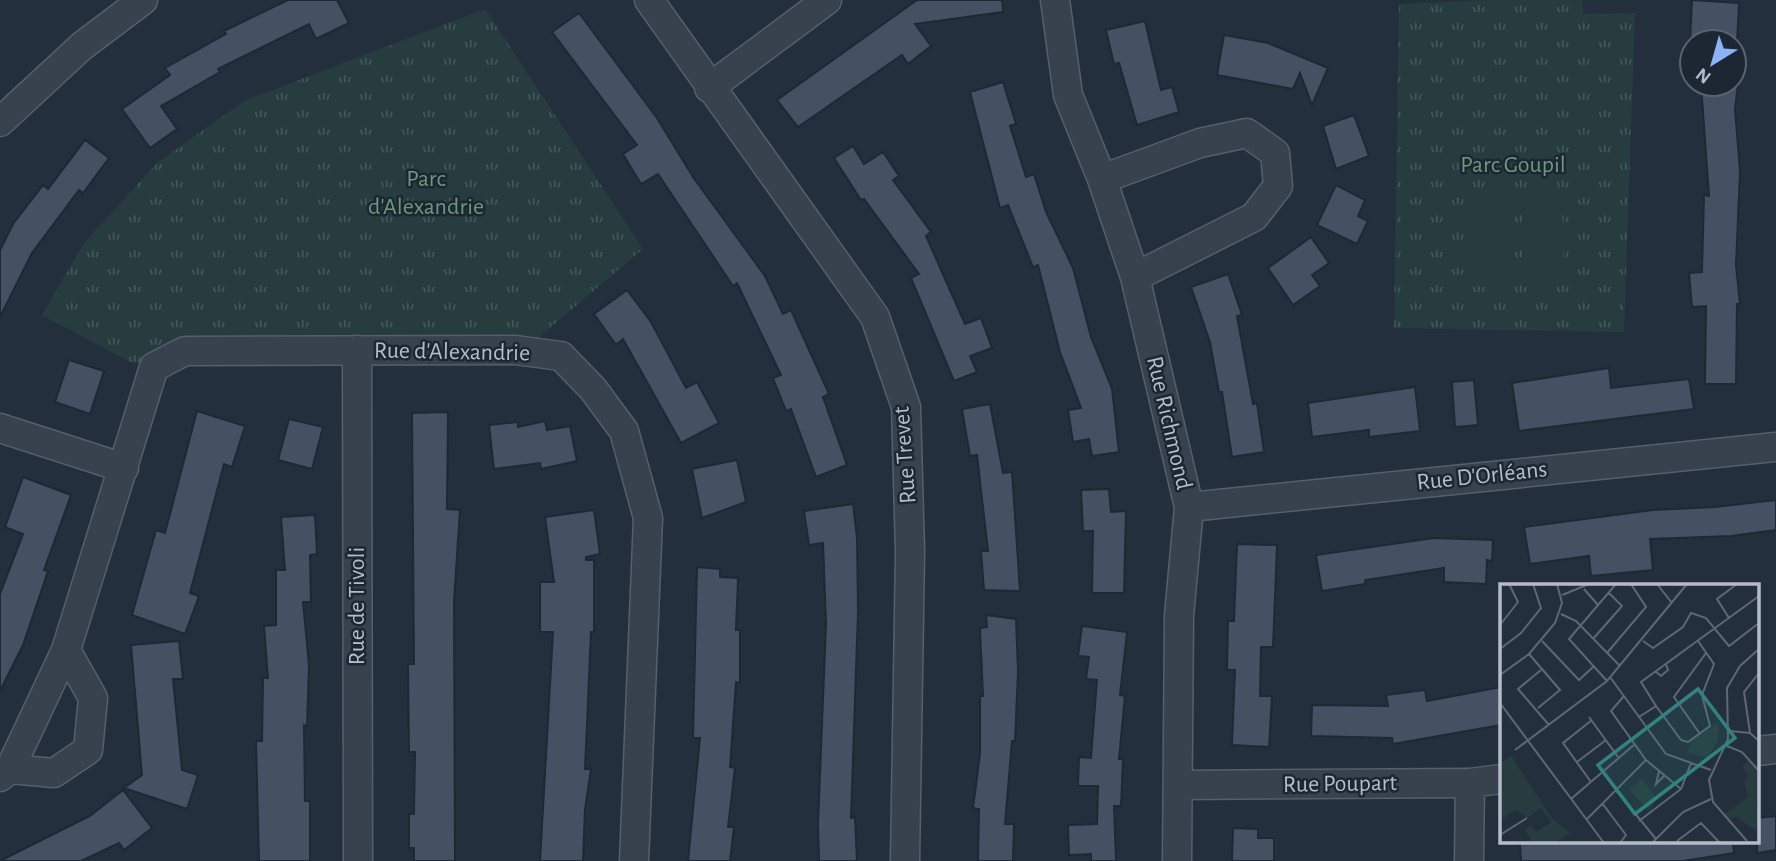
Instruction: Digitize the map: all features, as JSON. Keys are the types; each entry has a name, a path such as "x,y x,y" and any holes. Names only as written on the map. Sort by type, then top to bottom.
{"street":[{"path":"0,122 82,46 143,0"},
{"name":"Rue Trevet","path":"649,0 709,88 875,317 906,407 910,563 905,861"},
{"path":"709,88 827,0"},
{"name":"Rue Richmond","path":"1055,0 1068,95 1102,179 1135,277 1189,507 1179,615 1177,861"},
{"path":"1102,179 1200,143 1247,132 1275,153 1278,186 1254,217 1135,277"},
{"name":"Rue de Tivoli","path":"357,350 358,861"},
{"name":"Rue d'Alexandrie","path":"66,650 93,698 88,750 54,773 5,773 66,650 154,367 185,351 515,350 561,356 593,389 624,431 648,518 634,861"},
{"path":"0,428 124,468"},
{"name":"Rue D'Orléans","path":"1189,507 1776,447"},
{"path":"1758,751 1776,749"},
{"name":"Rue Poupart","path":"1179,785 1471,783 1500,779"},
{"path":"1469,861 1471,783"}],"green space":[{"name":"Parc Goupil","path":"1583,0 1583,14 1635,13 1624,332 1394,328 1399,4"},
{"name":"Parc d'Alexandrie","path":"485,9 643,249 532,343 147,364 130,362 42,315 84,243 157,163 244,101"},
{"path":"1510,198 1511,286 1470,286 1469,199"},
{"path":"1522,198 1562,198 1564,285 1523,286"}],"building":[{"path":"288,0 337,0 349,23 316,39 309,24 218,69 220,72 161,106 177,129 150,148 122,109 170,75 165,68 226,34 224,31"},
{"path":"917,0 1002,0 1003,12 915,24 931,46 908,64 902,55 798,127 777,100"},
{"path":"1692,0 1739,3 1738,28 1691,28"},
{"path":"579,13 657,118 693,177 765,276 783,314 791,310 829,394 823,397 847,465 816,477 791,409 786,411 773,378 781,375 737,283 733,286 658,174 641,184 623,154 637,145 552,32"},
{"path":"1145,21 1161,90 1172,87 1179,112 1137,125 1119,63 1114,64 1106,30"},
{"path":"1224,35 1268,43 1328,68 1312,105 1300,73 1293,89 1217,75"},
{"path":"1003,82 1016,124 1010,126 1026,177 1034,174 1046,212 1073,268 1091,337 1112,389 1119,452 1092,456 1089,439 1073,442 1068,410 1081,408 1060,352 1038,265 1033,267 1008,205 1000,208 970,92"},
{"path":"1702,98 1736,98 1740,171 1736,265 1740,304 1737,304 1736,384 1705,384 1706,306 1692,307 1689,273 1702,272 1704,195 1709,196"},
{"path":"1354,115 1369,156 1336,169 1323,126"},
{"path":"85,140 109,158 83,193 79,190 32,253 0,317 0,250 13,224 43,185 48,189"},
{"path":"853,146 864,164 883,152 899,176 893,180 931,232 926,236 965,324 981,318 992,348 970,356 977,372 954,381 911,278 919,274 864,199 861,200 834,158"},
{"path":"1336,185 1365,200 1358,216 1368,221 1357,244 1317,225"},
{"path":"1311,237 1329,263 1312,275 1320,286 1293,305 1268,268"},
{"path":"1228,274 1242,315 1237,316 1253,404 1257,403 1264,452 1232,457 1222,392 1219,392 1210,342 1191,287"},
{"path":"627,290 651,322 686,388 697,382 719,423 681,443 623,339 616,345 594,314"},
{"path":"69,360 104,371 90,414 55,402"},
{"path":"1609,368 1611,388 1689,379 1694,409 1519,431 1512,383"},
{"path":"1474,380 1478,425 1455,427 1452,382"},
{"path":"1415,387 1420,431 1369,437 1369,430 1312,437 1308,403"},
{"path":"990,404 1003,473 1012,472 1020,591 984,590 981,551 988,551 977,455 970,456 962,409"},
{"path":"197,411 245,426 232,467 224,464 190,593 199,596 185,634 132,615 156,530 165,533"},
{"path":"448,412 447,509 460,510 454,601 455,861 414,861 414,848 409,848 409,814 414,814 415,752 409,752 408,664 414,664 412,413"},
{"path":"289,419 323,427 312,469 278,460"},
{"path":"545,421 547,430 570,426 577,461 541,469 540,463 494,469 489,425 518,422 518,427"},
{"path":"737,460 746,502 702,518 692,469"},
{"path":"23,477 71,495 44,570 48,571 23,645 0,691 0,594 23,534 5,527"},
{"path":"1109,489 1111,512 1126,511 1124,593 1092,593 1093,531 1083,531 1081,490"},
{"path":"1776,500 1776,530 1731,536 1650,539 1653,570 1591,576 1589,556 1530,564 1524,527 1653,510"},
{"path":"853,504 857,538 858,611 851,818 855,817 857,861 819,861 826,624 823,543 809,545 804,511"},
{"path":"594,510 600,554 586,557 586,560 594,560 594,632 591,632 585,769 591,769 585,809 583,861 540,861 553,632 540,632 540,582 554,582 545,517"},
{"path":"315,515 317,554 310,555 311,602 303,602 309,665 307,726 304,725 305,801 310,801 310,861 259,861 256,741 262,741 263,678 268,678 264,626 276,625 276,570 285,570 281,517"},
{"path":"1434,538 1493,540 1492,561 1487,560 1486,584 1444,582 1444,568 1365,580 1365,584 1322,591 1316,555"},
{"path":"1237,544 1277,545 1273,647 1261,647 1260,696 1272,696 1269,747 1232,745 1235,670 1227,670 1228,621 1234,621"},
{"path":"697,567 720,569 720,577 738,578 736,630 740,630 740,683 736,682 730,767 735,768 728,827 734,827 730,861 688,861 700,738 693,738"},
{"path":"986,615 1016,619 1018,671 1015,741 1012,741 1005,824 1014,824 1013,861 978,861 979,809 973,808 980,754 980,696 983,696 980,628 987,627"},
{"path":"1082,626 1127,632 1120,695 1125,696 1119,759 1123,759 1121,806 1114,806 1116,861 1091,861 1091,854 1069,855 1068,825 1097,824 1098,786 1078,786 1079,757 1091,758 1097,680 1086,679 1089,657 1078,656"},
{"path":"179,641 183,679 173,679 182,770 198,775 187,809 124,788 142,775 131,645"},
{"path":"1500,687 1500,725 1393,744 1392,738 1311,736 1312,705 1388,706 1386,695 1425,690 1427,701"},
{"path":"123,790 152,828 124,850 119,843 81,861 0,861 90,816"},
{"path":"1776,816 1776,850 1757,853 1758,818"},
{"path":"1233,828 1258,829 1258,838 1274,838 1274,861 1232,861"},
{"path":"1520,844 1733,844 1734,853 1683,861 1521,861"}]}
